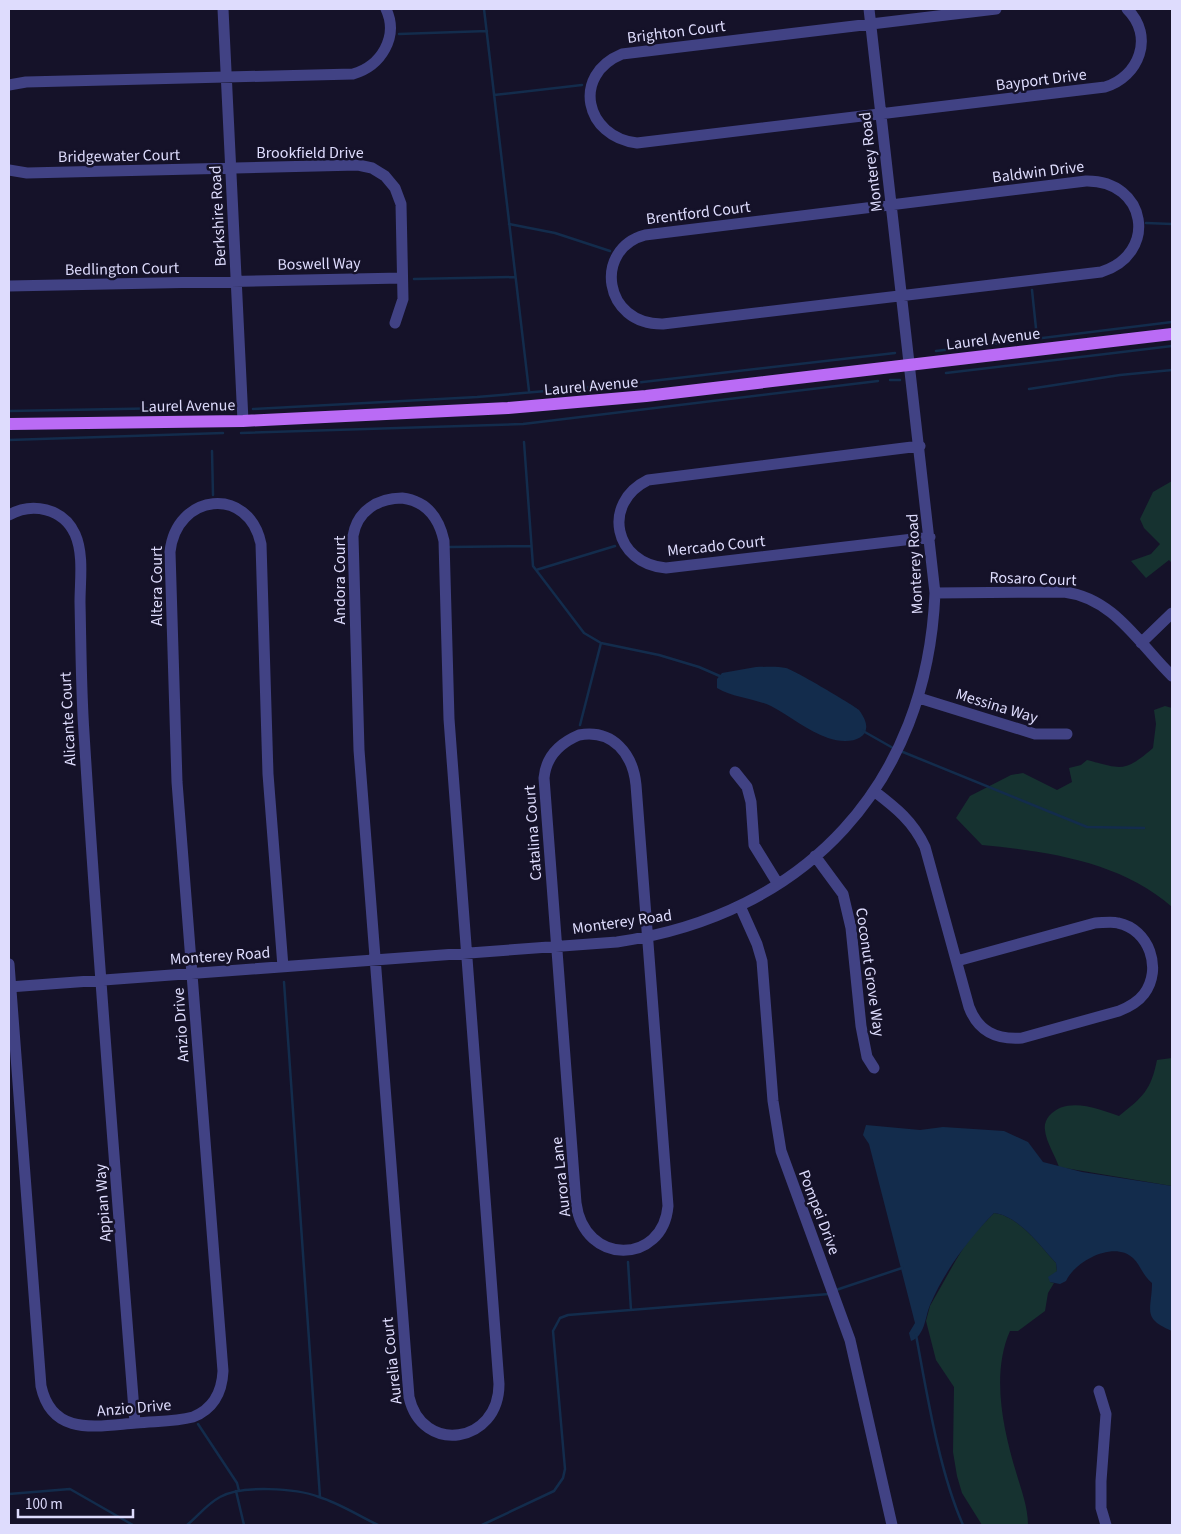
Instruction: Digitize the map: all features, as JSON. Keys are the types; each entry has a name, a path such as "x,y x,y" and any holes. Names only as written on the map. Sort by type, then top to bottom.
{"main road":[{"name":"Laurel Avenue","path":"9,424 243,421 508,408 646,396 1172,334"}],"street":[{"name":"Berkshire Road","path":"223,9 243,421"},
{"path":"9,85 26,82 347,75 363,71 378,61 387,45 390,22 386,9"},
{"name":"Monterey Road","path":"10,987 556,946 647,937 707,921 740,906 778,884 815,856 839,834 874,792 900,744 919,698 932,638 935,593 911,364 870,24 870,9"},
{"path":"870,24 996,9"},
{"name":"Bayport Drive","path":"881,114 1114,84 1131,72 1136,64 1142,45 1138,24 1127,9"},
{"name":"Brighton Court","path":"870,24 622,54 606,63 595,76 592,85 591,107 603,129 619,140 637,143 881,114"},
{"name":"Brookfield Drive","path":"231,169 358,165 379,172 396,188 401,204 403,299 395,323"},
{"name":"Bridgewater Court","path":"9,170 27,173 231,169"},
{"name":"Baldwin Drive","path":"892,205 1094,181 1109,184 1127,196 1136,211 1139,225 1132,250 1118,265 1110,269 902,296"},
{"name":"Brentford Court","path":"892,205 640,236 630,242 619,254 612,273 612,283 618,303 626,312 642,322 656,324 902,296"},
{"name":"Boswell Way","path":"237,282 402,278"},
{"name":"Bedlington Court","path":"9,286 237,282"},
{"name":"Mercado Court","path":"920,446 648,480 629,493 620,511 619,526 624,544 636,558 652,566 666,568 930,537"},
{"name":"Andora Court","path":"374,959 359,750 352,544 356,524 366,511 377,502 394,498 413,500 428,508 438,521 444,542 449,719 465,953"},
{"name":"Altera Court","path":"192,974 177,782 170,552 171,539 182,518 196,508 215,503 231,506 246,515 256,528 261,544 268,774 283,967"},
{"name":"Alicante Court","path":"9,515 27,508 49,510 66,522 78,542 83,725 101,981"},
{"name":"Rosaro Court","path":"935,593 1056,592 1078,595 1106,608 1172,676"},
{"path":"1141,643 1172,613"},
{"name":"Messina Way","path":"919,698 1035,734 1067,734"},
{"name":"Catalina Court","path":"556,946 545,772 549,759 557,748 568,740 584,734 601,736 616,742 623,748 633,766 647,937"},
{"path":"735,772 747,787 751,802 754,845 778,884"},
{"path":"874,792 901,811 917,830 925,847 969,1007 976,1021 993,1035 1014,1039 1131,1006 1145,993 1153,970 1153,959 1143,938 1126,926 1108,922 1095,923 957,961"},
{"name":"Coconut Grove Way","path":"815,856 843,894 851,928 861,1026 867,1057 874,1068"},
{"name":"Pompei Drive","path":"740,906 757,944 763,970 773,1101 781,1151 838,1303 853,1351 892,1525"},
{"name":"Aurora Lane","path":"556,946 578,1215 584,1230 596,1242 608,1248 629,1250 648,1243 658,1233 665,1221 668,1206 647,937"},
{"name":"Aurelia Court","path":"374,959 409,1398 416,1416 424,1425 441,1434 460,1435 473,1432 486,1422 494,1410 499,1394 465,953"},
{"path":"9,964 10,987"},
{"name":"Anzio Drive","path":"10,987 43,1393 56,1415 73,1424 91,1427 186,1419 198,1415 213,1403 222,1384 223,1371 192,974"},
{"name":"Appian Way","path":"101,981 135,1423"},
{"path":"1099,1391 1106,1414 1101,1481 1101,1508 1106,1525"}],"green space":[{"path":"1172,481 1172,563 1169,560 1146,578 1131,561 1151,554 1160,544 1144,528 1140,519 1153,492"},
{"path":"1165,706 1172,708 1172,907 1130,879 1083,861 1032,851 982,845 956,818 970,796 1011,775 1023,773 1057,790 1072,782 1069,768 1081,765 1087,760 1116,767 1122,767 1135,762 1153,748 1156,724 1154,710"},
{"path":"1172,1058 1172,1186 1059,1167 1046,1135 1045,1124 1049,1116 1056,1110 1074,1105 1119,1116 1145,1092 1152,1079 1157,1060"},
{"path":"994,1213 1012,1220 1028,1233 1056,1263 1057,1271 1050,1282 1054,1283 1048,1293 1045,1311 1018,1331 1010,1331 1001,1365 1000,1383 1003,1420 1026,1505 1028,1525 982,1525 962,1493 953,1452 954,1387 936,1360 926,1321 930,1306 969,1239"}],"water":[{"path":"756,667 786,668 847,702 859,710 865,720 866,727 864,733 860,737 846,741 828,738 771,706 730,694 717,688 717,679 722,673"},
{"path":"866,1125 920,1130 943,1127 1004,1131 1028,1142 1043,1162 1082,1172 1172,1186 1172,1331 1156,1322 1152,1317 1150,1307 1152,1283 1133,1258 1125,1253 1116,1251 1106,1252 1086,1260 1078,1266 1066,1281 1060,1284 1050,1282 1048,1277 1057,1271 1056,1263 1036,1240 1020,1226 1003,1215 994,1213 966,1245 950,1268 930,1305 922,1331 916,1339 911,1341 909,1333 915,1323 869,1144 863,1135"}],"waterway":[{"path":"484,9 529,391"},
{"path":"399,34 487,31"},
{"path":"494,95 582,85"},
{"path":"1146,223 1172,224"},
{"path":"509,224 555,233 610,251"},
{"path":"414,279 515,277"},
{"path":"1032,290 1037,338"},
{"path":"936,351 1172,322"},
{"path":"946,373 1172,346"},
{"path":"253,409 477,397 617,385 895,353"},
{"path":"1029,389 1120,375 1172,370"},
{"path":"890,380 900,380"},
{"path":"241,433 523,424 878,381"},
{"path":"9,411 229,407"},
{"path":"9,440 223,433"},
{"path":"524,442 533,566 584,633 601,643 659,655 699,667 722,677"},
{"path":"212,451 213,495"},
{"path":"450,547 531,546"},
{"path":"536,570 615,546"},
{"path":"580,725 601,643"},
{"path":"863,731 893,748"},
{"path":"898,750 1087,827 1144,828"},
{"path":"284,982 320,1497"},
{"path":"628,1262 631,1310"},
{"path":"836,1290 902,1268"},
{"path":"482,1525 554,1491 563,1478 565,1469 553,1331 560,1318 568,1315 829,1294"},
{"path":"916,1335 940,1457 963,1525"},
{"path":"198,1424 237,1483 239,1491"},
{"path":"9,1494 70,1489 133,1525"},
{"path":"187,1525 220,1497 229,1493 254,1489 283,1490 309,1494 341,1506 378,1525"},
{"path":"236,1491 244,1525"}]}
